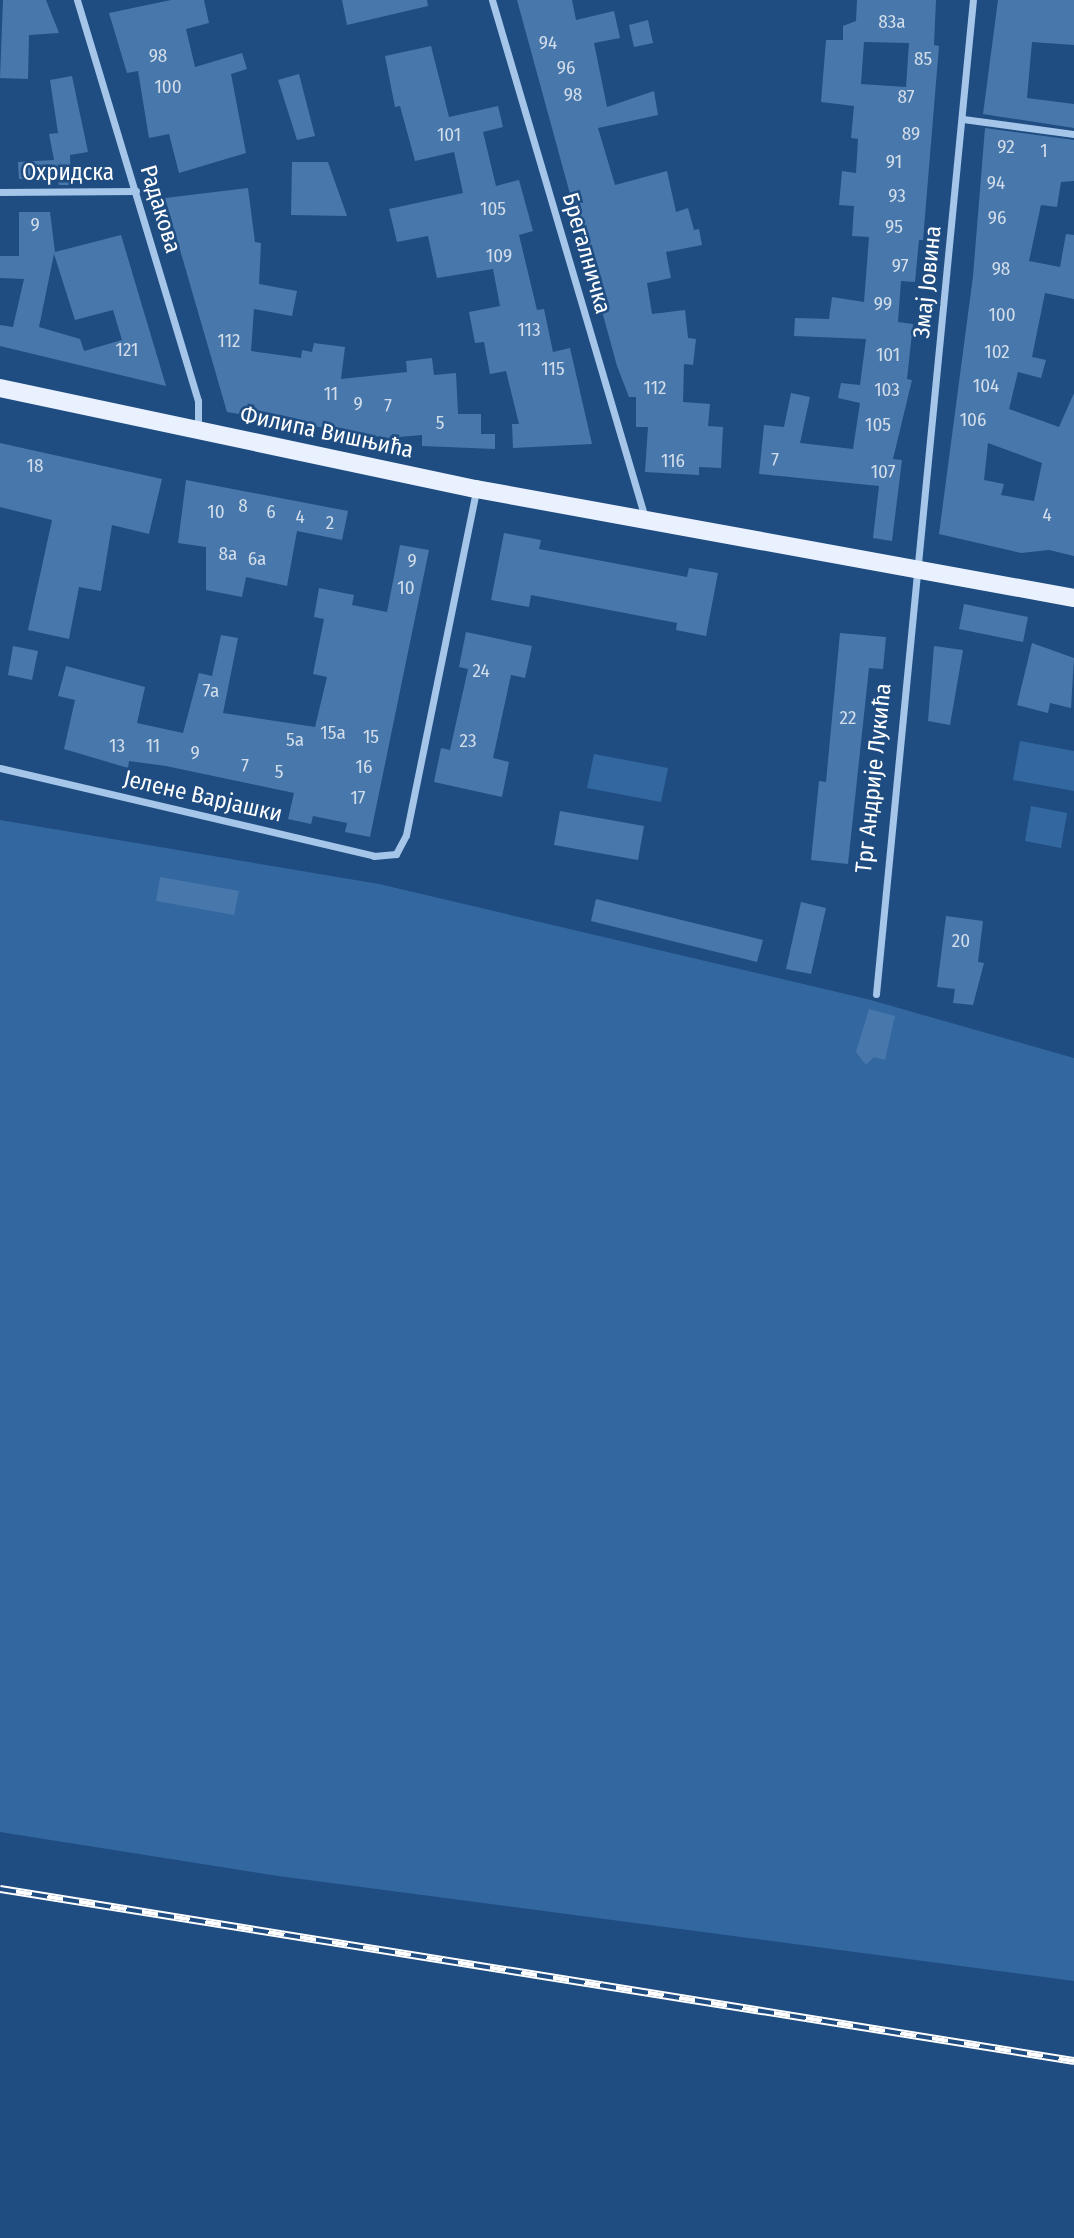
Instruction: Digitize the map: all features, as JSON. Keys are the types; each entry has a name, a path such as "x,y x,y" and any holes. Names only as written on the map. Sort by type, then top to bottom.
{"main road":[{"name":"Филипа Вишњића","path":"0,388 476,489 645,517"},
{"path":"645,517 1074,598"}],"street":[{"name":"Радакова","path":"77,0 198,401 198,430"},
{"name":"Брегалничка","path":"492,0 645,517"},
{"name":"Змај Јовина","path":"918,567 973,0"},
{"path":"963,119 1074,134"},
{"name":"Охридска","path":"0,192 136,191"},
{"name":"Јелене Варјашки","path":"0,768 374,856 397,854 406,835 476,489"},
{"name":"Трг Андрије Лукића","path":"877,994 918,567"}],"shaded area":[{"path":"1020,741 1074,751 1074,791 1013,780"},
{"path":"594,754 668,768 661,802 587,788"},
{"path":"1031,806 1067,813 1061,848 1025,841"},
{"path":"0,820 379,884 867,999 1074,1058 1074,1981 278,1876 0,1832"}],"building":[{"path":"3,0 46,0 59,33 29,35 28,79 0,78"},
{"path":"171,0 204,0 209,23 186,29 195,67 242,53 247,69 231,74 246,153 179,173 169,134 149,138 138,71 127,73 109,13"},
{"path":"342,0 427,0 428,6 347,25"},
{"path":"517,0 572,0 576,20 614,11 620,38 594,43 607,107 654,91 658,115 598,128 615,185 667,171 676,212 688,208 694,230 699,229 702,245 666,252 671,278 647,283 652,314 685,310 688,338 696,339 693,365 684,364 683,402 710,404 708,426 723,427 721,468 699,467 699,475 645,472 648,427 636,427 636,397 629,397 617,366"},
{"path":"857,0 936,0 934,45 939,46 923,240 919,240 915,282 901,281 898,322 913,324 907,379 912,380 893,459 902,460 892,541 873,538 879,486 759,474 764,425 784,427 791,393 810,397 800,443 853,449 860,403 838,398 841,383 860,385 866,339 794,336 795,318 829,319 832,297 864,302 869,237 852,236 854,206 839,205 842,171 856,173 858,139 851,138 854,106 821,102 826,40 843,40 843,26 856,21","holes":["864,42 909,43 906,87 861,84"]},
{"path":"998,0 1074,0 1074,45 1032,42 1027,98 1074,104 1074,128 983,114"},
{"path":"648,20 653,43 634,47 629,25"},
{"path":"431,46 449,117 498,106 503,127 483,132 496,186 519,180 533,231 519,235 537,310 544,309 553,352 570,348 592,444 513,448 512,424 519,424 506,371 490,374 484,342 475,343 469,312 500,306 493,269 437,278 428,236 397,242 389,209 463,193 454,152 415,161 400,106 395,107 385,56"},
{"path":"299,74 315,136 297,140 278,80"},
{"path":"72,76 88,152 70,155 71,185 59,185 57,177 19,179 18,162 54,160 49,134 58,133 50,80"},
{"path":"985,128 1074,140 1074,181 1061,182 1057,207 1041,205 1029,261 1060,267 1066,234 1074,235 1074,299 1045,293 1032,357 1046,360 1041,378 1018,372 1009,409 1059,427 1074,393 1074,556 1049,550 1021,553 939,534 973,276","holes":["988,443 1042,463 1034,501 1001,495 1004,484 984,480"]},
{"path":"292,162 328,162 347,216 291,215"},
{"path":"248,188 255,242 261,243 259,284 297,291 292,316 254,309 251,351 301,358 302,350 312,352 314,343 345,347 341,379 407,372 406,361 432,358 434,375 456,373 458,414 481,414 481,434 495,434 495,449 422,446 422,435 387,438 227,412 165,198"},
{"path":"19,212 50,212 55,252 121,235 166,386 0,346 0,325 13,327 24,279 0,278 0,256 19,256","holes":["54,254 75,320 113,310 122,340 84,351 80,339 39,327"]},
{"path":"0,443 162,479 149,534 112,525 101,591 79,587 69,639 28,630 52,520 0,507"},
{"path":"186,480 348,511 342,540 297,531 287,586 246,577 242,597 206,590 206,547 178,543"},
{"path":"504,533 541,540 539,549 687,577 689,568 718,573 706,636 676,630 677,623 531,595 529,607 491,600"},
{"path":"400,545 429,550 370,837 345,832 347,823 313,816 311,824 288,819 294,793 166,766 129,761 128,768 64,749 75,700 58,696 66,666 145,687 137,723 183,733 199,673 212,676 221,635 238,638 223,713 315,727 327,677 313,674 324,619 314,617 319,588 354,595 352,605 387,612"},
{"path":"964,604 1028,617 1023,642 959,629"},
{"path":"466,632 532,646 525,678 511,675 493,758 509,762 502,797 434,782 441,748 450,750 468,669 459,667"},
{"path":"840,633 886,637 883,669 869,668 848,864 811,860 819,781 826,782"},
{"path":"1032,643 1074,658 1071,708 1050,703 1048,713 1017,705"},
{"path":"13,646 38,651 32,680 8,675"},
{"path":"934,646 963,650 950,725 928,721"},
{"path":"560,811 644,826 638,860 554,845"},
{"path":"160,877 239,891 234,915 156,901"},
{"path":"596,899 763,940 757,962 591,921"},
{"path":"801,902 826,908 811,974 786,969"},
{"path":"946,916 983,921 978,962 984,963 973,1005 953,1003 955,989 937,987"},
{"path":"869,1009 895,1016 885,1060 874,1057 866,1065 856,1052"}],"railway":[{"path":"0,1889 1074,2061"}]}
